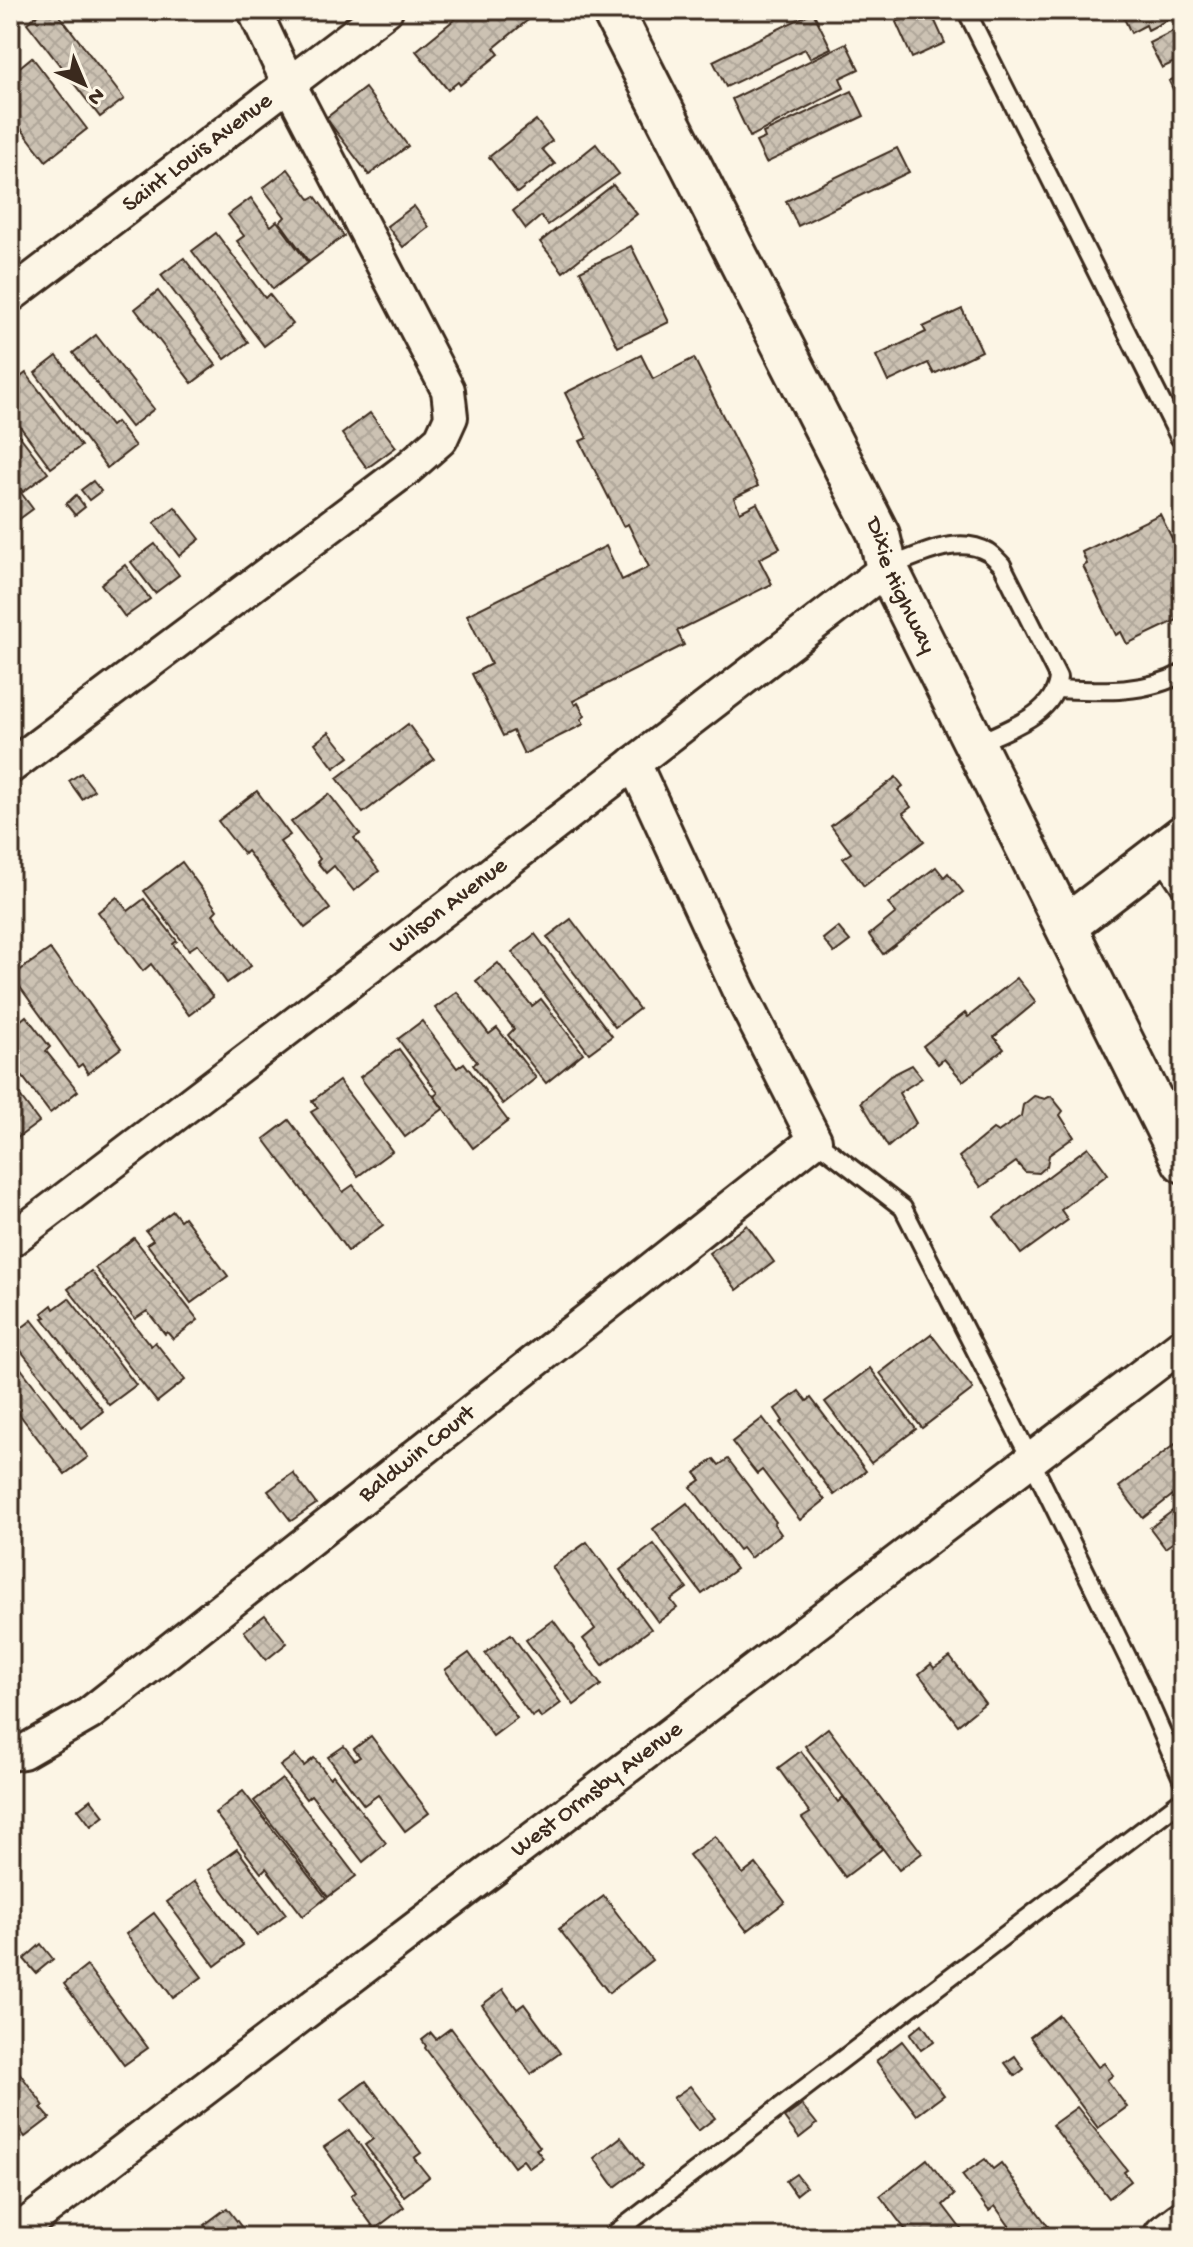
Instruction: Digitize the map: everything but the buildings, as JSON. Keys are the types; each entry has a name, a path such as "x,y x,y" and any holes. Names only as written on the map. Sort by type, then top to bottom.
{"main road":[{"path":"1166,2237 1183,2224"}],"street":[{"path":"10,767 408,468 441,439 451,417 448,390 289,84 254,10"},
{"name":"Saint Louis Avenue","path":"10,296 386,10"},
{"name":"Dixie Highway","path":"612,10 879,535 887,568 975,745 1066,926 1168,1117 1183,1162"},
{"name":"Wilson Avenue","path":"10,1241 887,568"},
{"path":"634,763 738,989 815,1140"},
{"path":"1066,926 1171,846"},
{"name":"Baldwin Court","path":"10,1754 23,1752 89,1714 815,1140"},
{"name":"West Ormsby Avenue","path":"10,2237 1183,1344"}],"lane":[{"path":"966,10 1182,439"},
{"path":"887,568 948,545 988,552 1002,565 1058,677 1057,689 1037,714 975,745"},
{"path":"1057,689 1114,692 1168,682 1183,673"},
{"path":"1171,846 1183,892"},
{"path":"815,1140 903,1208 1143,1689 1183,1781"},
{"path":"610,2237 1183,1799"}]}
